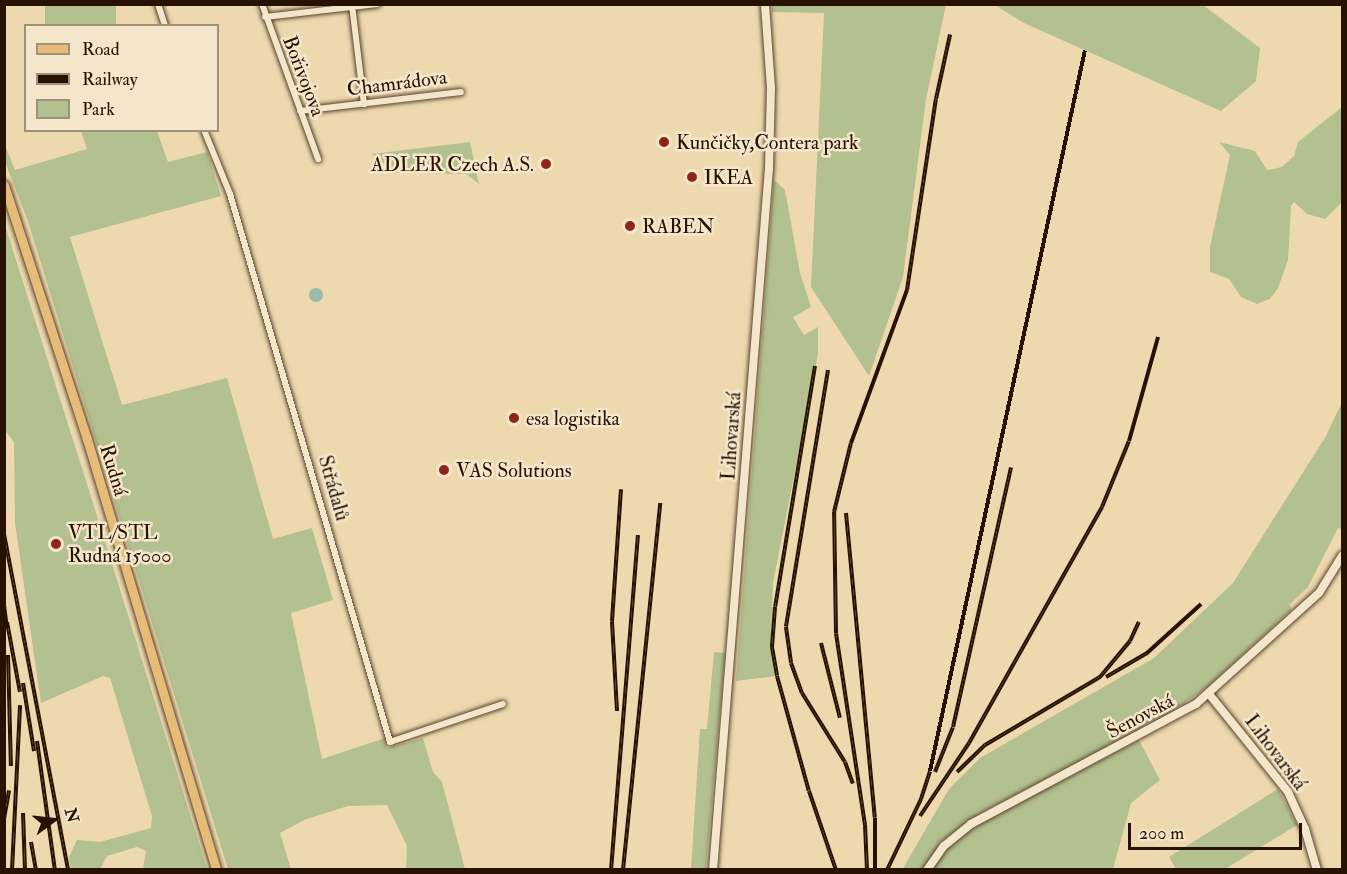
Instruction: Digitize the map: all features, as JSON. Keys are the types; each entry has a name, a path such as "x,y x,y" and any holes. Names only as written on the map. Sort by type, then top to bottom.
{"main road":[{"name":"Rudná","path":"4,185 83,429 216,870"}],"street":[{"path":"159,4 164,24"},
{"name":"Bořivojova","path":"262,4 318,159"},
{"path":"266,17 377,4"},
{"name":"Lihovarská","path":"713,870 769,168 771,88 765,4"},
{"path":"352,6 364,104"},
{"name":"Chamrádova","path":"300,111 461,92"},
{"name":"Střádalů","path":"205,132 230,194 390,742 503,704"},
{"name":"Šenovská","path":"927,870 944,846 971,824 1167,721 1209,694 1319,593 1342,556"},
{"name":"Lihovarská","path":"1209,694 1288,792 1305,829 1317,870"}],"green space":[{"path":"45,5 116,5 116,24 45,24"},
{"path":"772,5 946,5 926,99 903,277 869,376 811,287 824,13 772,12"},
{"path":"995,5 1203,5 1260,48 1256,81 1221,111 1024,23"},
{"path":"1342,107 1342,202 1325,219 1307,214 1294,202 1291,206 1288,260 1278,288 1270,299 1257,304 1241,297 1229,279 1210,272 1210,247 1230,155 1219,142 1255,151 1267,170 1282,167 1294,156 1298,142"},
{"path":"81,132 157,132 168,162 207,152 221,196 70,237 122,405 227,378 273,539 312,528 333,600 291,613 322,759 385,738 387,748 423,738 433,772 442,782 465,869 406,869 407,846 387,805 348,806 304,820 280,833 291,869 228,869 28,221 5,162 5,145 15,170 87,149"},
{"path":"470,142 479,184 466,174 396,173 372,154"},
{"path":"774,180 785,190 800,273 811,307 793,317 804,335 818,327 818,354 773,583 771,636 777,676 736,681"},
{"path":"4,222 207,869 143,869 146,851 137,847 107,856 100,869 71,869 69,857 77,840 100,842 151,828 152,816 110,678 103,676 41,703 15,523 14,442 5,430"},
{"path":"1342,402 1342,529 1338,528 1308,587 1290,604 1291,610 1206,688 1163,718 986,810 941,841 924,869 902,870 949,789 980,758 1154,658 1233,583 1326,436"},
{"path":"714,652 725,653 706,869 691,869 700,729 707,729"},
{"path":"1139,740 1160,780 1131,803 1113,869 932,870 953,841 983,822"},
{"path":"1278,789 1297,825 1225,869 1176,869 1169,857"}],"water":[{"path":"313,288 319,288 323,295 319,302 313,302 309,298 309,292"}],"railway":[{"path":"867,870 865,825 836,633 834,512 851,443 907,290 936,99 950,35"},
{"path":"887,870 921,799 930,771 1085,50"},
{"path":"920,816 969,743 1102,507 1129,441 1158,337"},
{"path":"815,366 775,607 772,647 777,676 809,791 836,870"},
{"path":"828,370 786,627 791,663 802,693 845,762 853,784"},
{"path":"935,772 953,727 1011,467"},
{"path":"617,711 612,621 621,489"},
{"path":"623,870 660,503"},
{"path":"846,513 875,818 875,870"},
{"path":"4,534 68,870"},
{"path":"611,870 638,535"},
{"path":"1106,677 1147,653 1201,604"},
{"path":"4,605 7,628"},
{"path":"7,622 20,692"},
{"path":"957,772 985,745 1100,677 1130,641 1139,622"},
{"path":"821,643 840,718"},
{"path":"8,655 11,766"},
{"path":"23,683 34,751"},
{"path":"12,870 20,705"},
{"path":"37,741 55,870"},
{"path":"4,819 9,790"},
{"path":"23,813 25,870"},
{"path":"31,842 36,870"}],"place":[{"name":"Kunčičky,Contera park","path":"664,142"},
{"name":"ADLER Czech A.S.","path":"546,164"},
{"name":"IKEA","path":"692,177"},
{"name":"RABEN","path":"630,226"},
{"name":"esa logistika","path":"514,418"},
{"name":"VAS Solutions","path":"444,470"},
{"name":"VTL/STL Rudná 15000","path":"56,544"}]}
